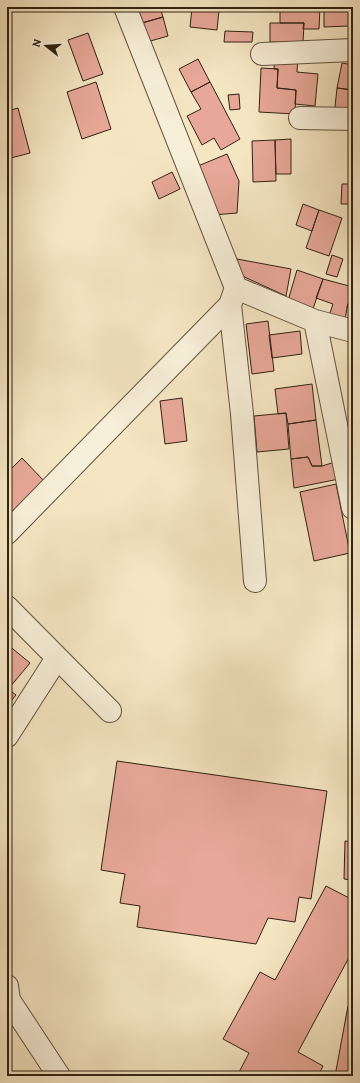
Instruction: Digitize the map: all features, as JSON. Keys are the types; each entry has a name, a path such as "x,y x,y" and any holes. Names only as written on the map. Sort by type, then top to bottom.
{"street":[{"path":"125,7 233,297 255,581"},
{"path":"262,54 353,50"},
{"path":"300,118 353,119"},
{"path":"233,297 353,331"},
{"path":"7,533 233,297"},
{"path":"315,321 353,508"},
{"path":"7,607 110,711"},
{"path":"7,736 57,658"},
{"path":"7,986 9,1000 59,1076"}],"building":[{"path":"138,7 160,7 163,17 142,23"},
{"path":"280,7 320,7 319,29 303,29 304,23 280,23"},
{"path":"324,7 348,7 349,26 324,27"},
{"path":"192,8 219,10 217,30 190,27"},
{"path":"163,17 168,36 147,42 142,23"},
{"path":"270,23 304,23 303,43 270,42"},
{"path":"225,31 253,32 252,42 224,42"},
{"path":"88,33 103,74 83,81 68,40"},
{"path":"275,54 298,56 297,72 318,74 315,106 295,104 296,90 277,88 278,69 274,69"},
{"path":"198,59 210,82 191,92 179,69"},
{"path":"342,63 353,65 353,90 337,88"},
{"path":"261,68 278,69 277,88 296,90 295,114 259,112"},
{"path":"96,82 111,129 82,139 67,92"},
{"path":"210,82 240,139 221,150 214,138 202,145 187,116 201,109 191,92"},
{"path":"337,88 353,90 353,110 335,107"},
{"path":"239,94 240,109 230,110 228,95"},
{"path":"18,108 30,153 7,159 7,111"},
{"path":"291,139 291,174 276,174 275,140"},
{"path":"275,140 276,181 253,182 252,141"},
{"path":"227,154 239,181 237,213 213,215 198,166"},
{"path":"172,172 180,189 159,199 152,182"},
{"path":"342,184 353,184 351,204 341,204"},
{"path":"303,204 319,210 312,231 296,225"},
{"path":"319,210 342,218 329,256 306,248"},
{"path":"332,255 343,259 337,277 326,274"},
{"path":"237,259 291,269 286,296 240,275"},
{"path":"297,270 323,279 312,312 287,304"},
{"path":"323,279 353,287 347,307 345,321 329,316 333,304 316,298"},
{"path":"353,291 353,309 347,307"},
{"path":"268,321 274,371 252,374 246,324"},
{"path":"300,331 302,354 272,358 269,335"},
{"path":"312,384 316,420 288,424 286,413 278,414 275,389"},
{"path":"182,398 187,441 165,444 160,401"},
{"path":"286,413 289,449 257,452 254,416"},
{"path":"316,420 322,466 312,466 308,457 291,459 288,424"},
{"path":"308,457 312,466 322,466 335,462 339,479 294,488 291,459"},
{"path":"22,458 45,482 12,515 7,510 7,473"},
{"path":"336,484 350,553 314,561 300,492"},
{"path":"7,644 30,663 10,687 7,684"},
{"path":"7,688 16,695 7,706"},
{"path":"117,761 327,791 311,899 299,897 295,922 268,918 256,944 137,927 140,906 120,903 125,874 101,870"},
{"path":"345,841 353,842 353,880 344,879"},
{"path":"326,886 353,900 353,950 298,1052 323,1066 318,1076 237,1076 249,1053 223,1039 260,972 275,980"},
{"path":"348,1006 353,1006 353,1076 335,1076"}]}
